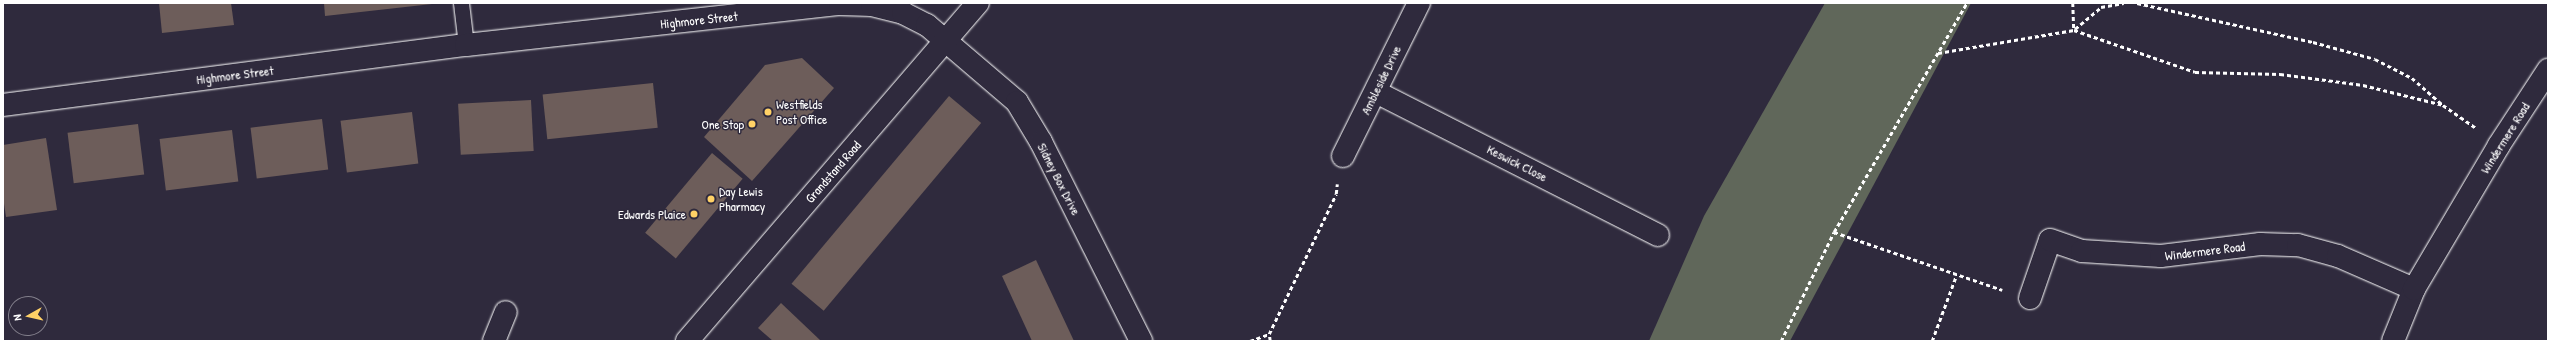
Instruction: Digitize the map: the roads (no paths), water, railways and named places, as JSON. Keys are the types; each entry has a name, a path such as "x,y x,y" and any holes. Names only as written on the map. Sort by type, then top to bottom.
{"street":[{"name":"Grandstand Road","path":"687,341 978,3"},
{"name":"Ambleside Drive","path":"1343,156 1419,3"},
{"name":"Highmore Street","path":"3,105 466,46 840,4 872,4 903,13 927,25 946,41"},
{"name":"Sidney Box Drive","path":"946,41 1017,102 1041,142 1141,341"},
{"name":"Windermere Road","path":"2394,341 2414,289 2499,145 2548,70"},
{"name":"Keswick Close","path":"1376,92 1658,235"},
{"name":"Windermere Road","path":"2030,298 2050,240 2082,251 2161,256 2260,244 2298,245 2338,256 2414,289"},
{"path":"494,341 506,312"}],"lane":[{"path":"462,3 466,46"}],"place":[{"name":"Westfields Post Office","path":"768,112"},
{"name":"One Stop","path":"752,124"},
{"name":"Day Lewis Pharmacy","path":"711,199"},
{"name":"Edwards Plaice","path":"694,214"}]}
